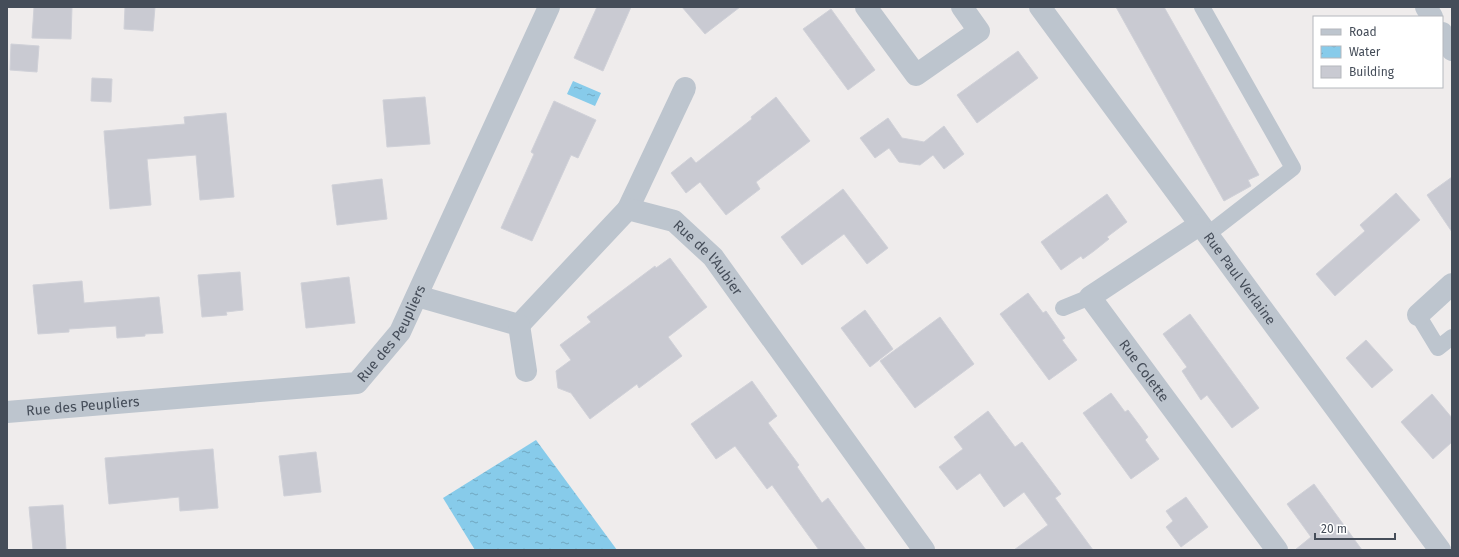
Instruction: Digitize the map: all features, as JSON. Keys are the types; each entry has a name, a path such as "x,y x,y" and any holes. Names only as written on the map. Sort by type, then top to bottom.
{"street":[{"name":"Rue des Peupliers","path":"7,412 357,383 400,332 549,7"},
{"path":"872,9 916,75 979,31 962,7"},
{"path":"1426,7 1431,16"},
{"name":"Rue Paul Verlaine","path":"1047,9 1204,229 1440,550"},
{"path":"1443,35 1452,50"},
{"path":"520,325 628,209 685,88"},
{"name":"Rue de l'Aubier","path":"628,209 674,221 713,257 924,550"},
{"path":"1090,297 1204,229"},
{"path":"1418,315 1452,284"},
{"path":"417,296 520,325"},
{"name":"Rue Colette","path":"1090,297 1277,550"},
{"path":"520,325 526,371"}],"lane":[{"path":"1202,7 1293,168 1204,229"},
{"path":"1063,308 1090,297"},
{"path":"1418,315 1438,348 1452,337"}],"water":[{"path":"573,81 601,93 595,106 567,94"},
{"path":"536,440 617,550 475,550 443,498"}],"building":[{"path":"34,7 72,7 71,39 32,38"},
{"path":"125,7 155,7 153,31 124,29"},
{"path":"597,7 631,7 603,71 574,58"},
{"path":"682,7 740,7 705,34"},
{"path":"1116,7 1164,7 1259,175 1248,180 1251,186 1224,201"},
{"path":"831,9 875,70 848,90 803,29"},
{"path":"11,44 39,46 37,72 10,70"},
{"path":"1018,51 1038,78 977,123 957,95"},
{"path":"92,78 112,79 111,102 91,101"},
{"path":"425,97 430,144 387,147 383,100"},
{"path":"776,97 810,141 756,182 760,189 726,215 700,182 686,193 671,173 691,157 696,163 752,119 751,117"},
{"path":"554,101 596,120 578,158 571,155 532,241 501,228 534,154 531,152"},
{"path":"226,113 234,197 200,200 196,155 147,159 151,205 110,209 104,131 185,124 184,117"},
{"path":"888,118 902,138 924,142 944,126 964,154 944,169 933,155 920,165 899,162 889,148 875,158 860,138"},
{"path":"1452,177 1452,232 1427,195"},
{"path":"382,179 387,219 337,225 332,185"},
{"path":"843,189 888,248 867,264 844,234 802,265 781,237"},
{"path":"1396,193 1420,220 1335,296 1316,274 1365,231 1360,225"},
{"path":"1107,194 1127,222 1107,237 1109,239 1083,259 1081,256 1061,270 1041,242"},
{"path":"670,258 707,307 668,337 682,356 639,388 637,384 590,419 571,393 558,388 556,371 571,360 560,345 591,322 587,317 655,266 656,268"},
{"path":"240,272 243,310 226,312 227,315 202,317 198,275"},
{"path":"349,277 355,323 306,328 301,283"},
{"path":"82,281 84,303 159,297 163,333 117,338 116,326 69,329 69,332 38,334 33,285"},
{"path":"1028,293 1043,313 1046,311 1065,338 1062,340 1077,360 1049,380 1000,314"},
{"path":"865,310 893,349 870,367 841,328"},
{"path":"1190,314 1259,408 1232,428 1207,395 1201,400 1182,371 1187,367 1163,334"},
{"path":"940,317 974,364 915,408 880,361"},
{"path":"1366,340 1393,370 1372,388 1346,358"},
{"path":"752,381 777,416 768,423 799,465 797,467 822,503 828,498 866,550 819,550 772,485 767,489 735,446 716,459 691,424"},
{"path":"1111,393 1125,412 1128,410 1148,437 1145,440 1159,459 1131,479 1083,413"},
{"path":"1432,394 1452,418 1452,442 1433,459 1401,422"},
{"path":"988,411 1015,447 1022,442 1061,494 1055,498 1093,550 1014,550 1048,525 1024,492 1004,507 980,473 957,490 939,467 963,449 954,437"},
{"path":"213,449 218,508 180,511 179,497 109,504 105,458"},
{"path":"316,452 321,492 284,496 279,456"},
{"path":"1314,484 1362,550 1295,550 1311,537 1287,504"},
{"path":"1186,497 1208,527 1181,547 1166,527 1173,521 1166,511"},
{"path":"63,505 66,550 33,550 29,507"}]}
